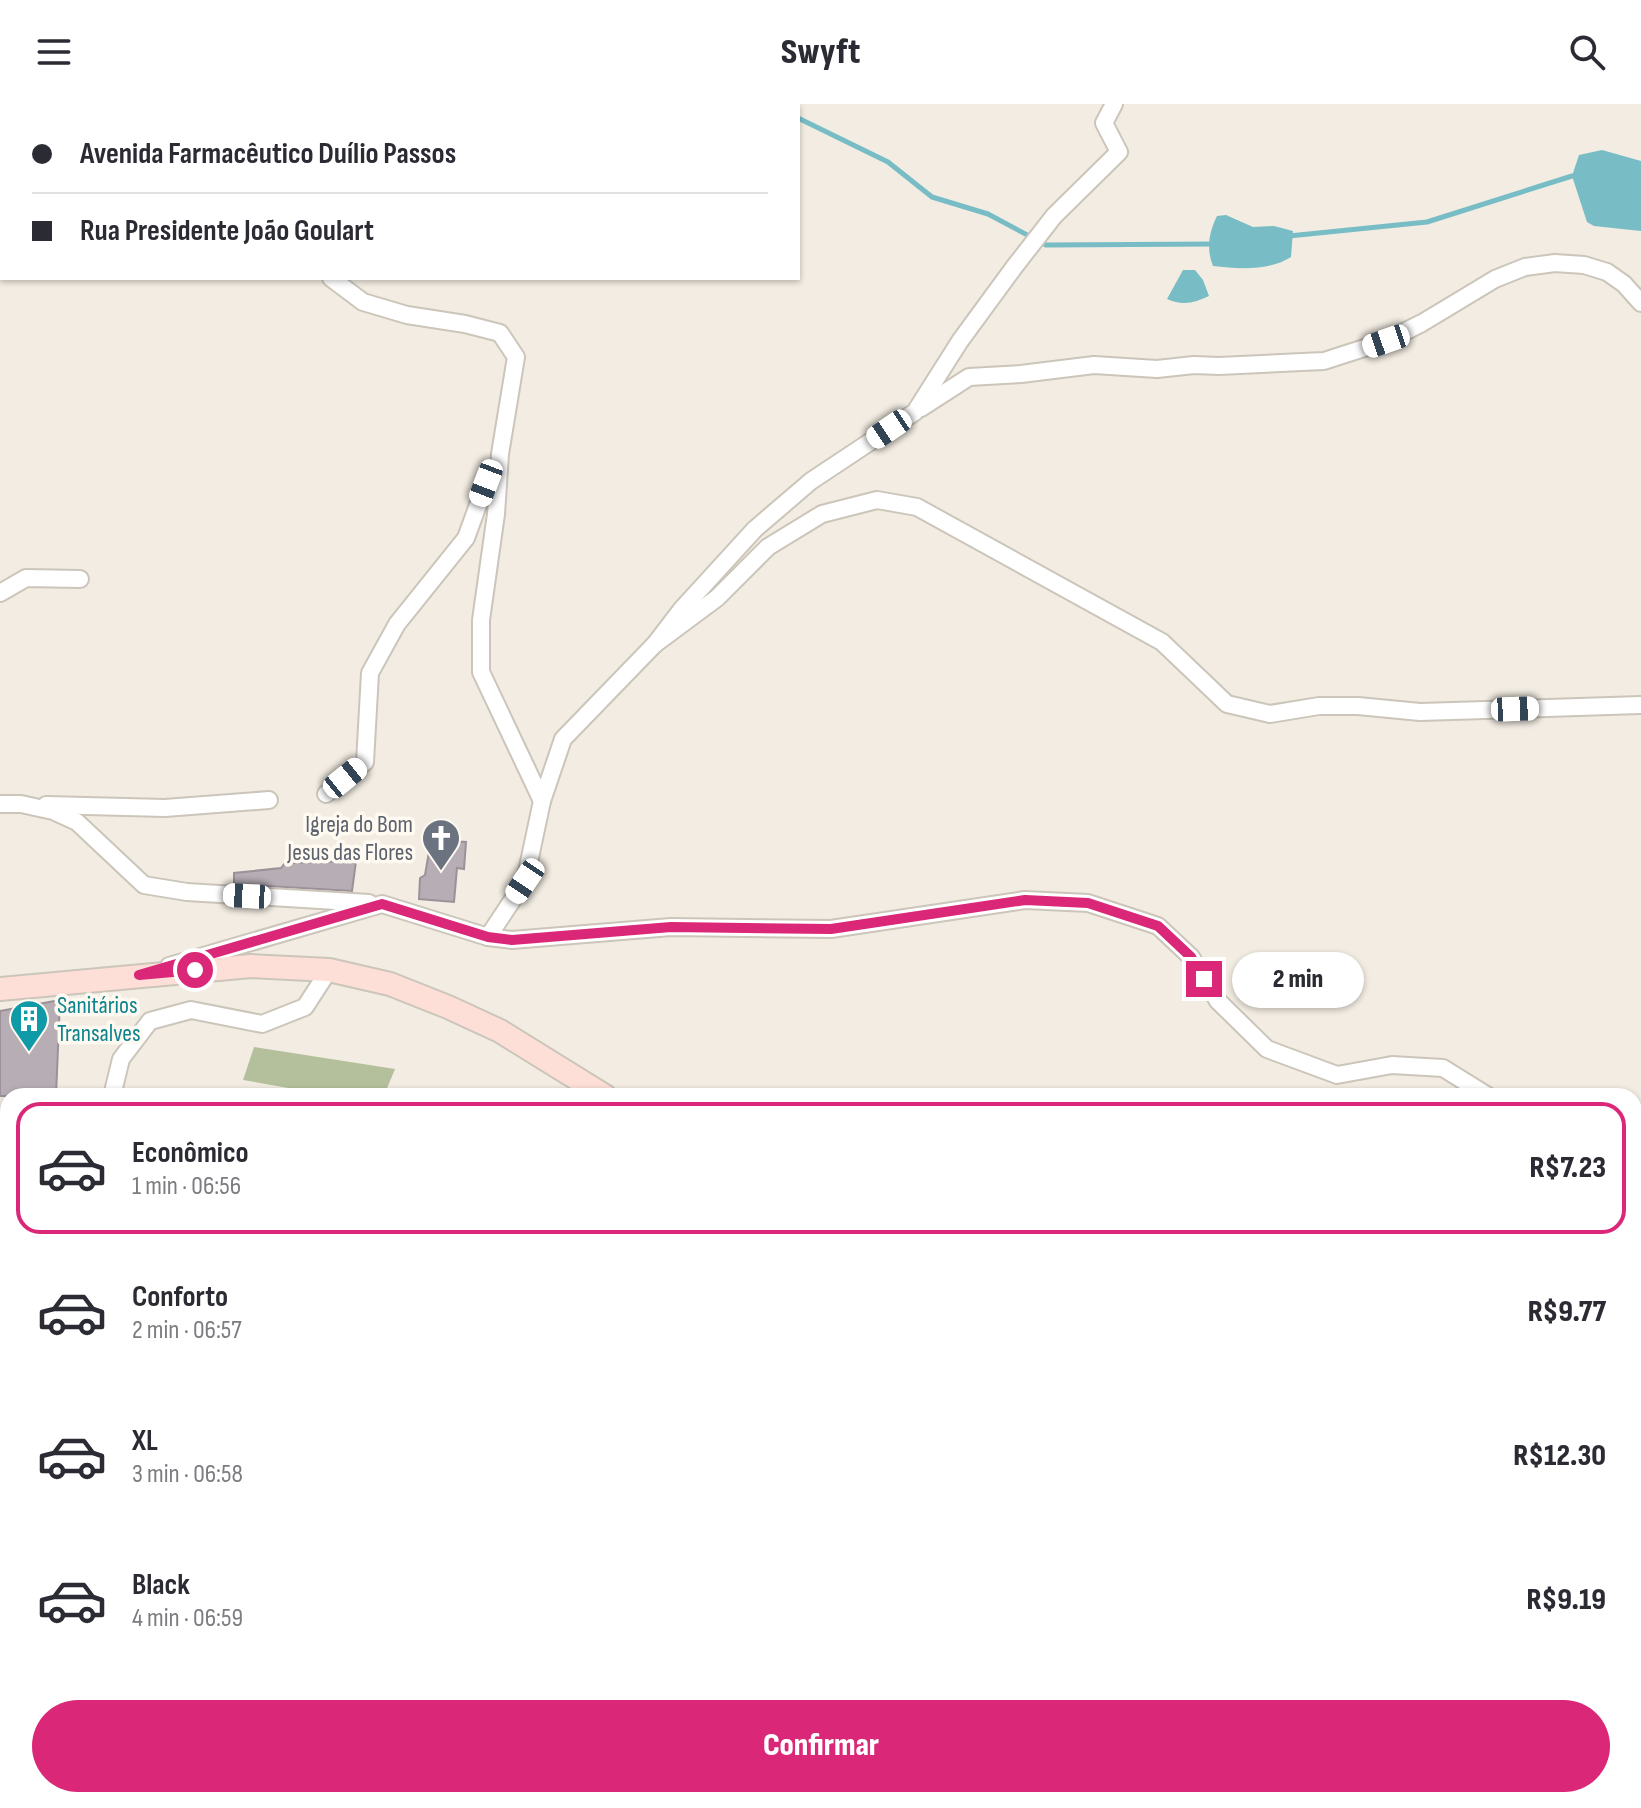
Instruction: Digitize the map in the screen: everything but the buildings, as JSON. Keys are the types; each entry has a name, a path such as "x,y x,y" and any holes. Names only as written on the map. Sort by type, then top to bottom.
{"main road":[{"path":"0,989 251,966 329,970 390,984 448,1007 500,1031 592,1088"}],"street":[{"path":"915,412 960,341 1054,216 1119,152 1104,123 1114,104"},
{"path":"488,937 525,881 542,801 563,739 655,644 681,610 755,529 811,481 969,377 1094,365 1157,369 1324,361 1386,341 1495,279 1525,267 1555,263 1584,265 1607,272 1624,284 1641,303"},
{"path":"334,280 363,302 407,315 500,333 516,357 481,620 481,672 542,801"},
{"path":"326,794 365,762 370,673 397,624 466,538 486,483 499,470"},
{"path":"655,644 717,598 768,547 822,514 877,500 917,507 1162,642 1227,704 1270,714 1319,706 1420,712 1641,705"},
{"path":"0,593 26,578 80,579"},
{"path":"0,804 165,808 269,800"},
{"path":"21,804 53,811 77,822 144,885 187,892 382,904 488,937 512,940 671,927 831,929 1025,900 1088,903 1158,926 1191,957 1218,1001 1267,1049 1337,1075 1392,1065 1443,1068 1475,1088"},
{"path":"139,975 382,904"},
{"path":"114,1088 121,1059 150,1021 191,1010 262,1024 305,1007 329,970"}],"green space":[{"path":"254,1047 395,1069 387,1088 289,1088 243,1080"}],"water":[{"path":"1602,150 1641,161 1641,231 1594,226 1587,222 1572,176 1579,155"},
{"path":"1226,215 1253,227 1274,226 1293,231 1291,257 1264,267 1213,266 1210,234 1217,216"},
{"path":"1183,270 1195,270 1209,296 1188,303 1167,299"}],"waterway":[{"path":"800,119 888,162 932,197 988,214 1046,245 1216,244"},
{"path":"1289,236 1427,222 1572,176"}],"place":[{"name":"Igreja do Bom Jesus das Flores","path":"441,872"},
{"name":"Sanitários Transalves","path":"29,1053"}],"route":[{"path":"195,970 139,975 382,904 488,937 512,940 671,927 831,929 1025,900 1088,903 1158,926 1191,957 1204,979"}]}
